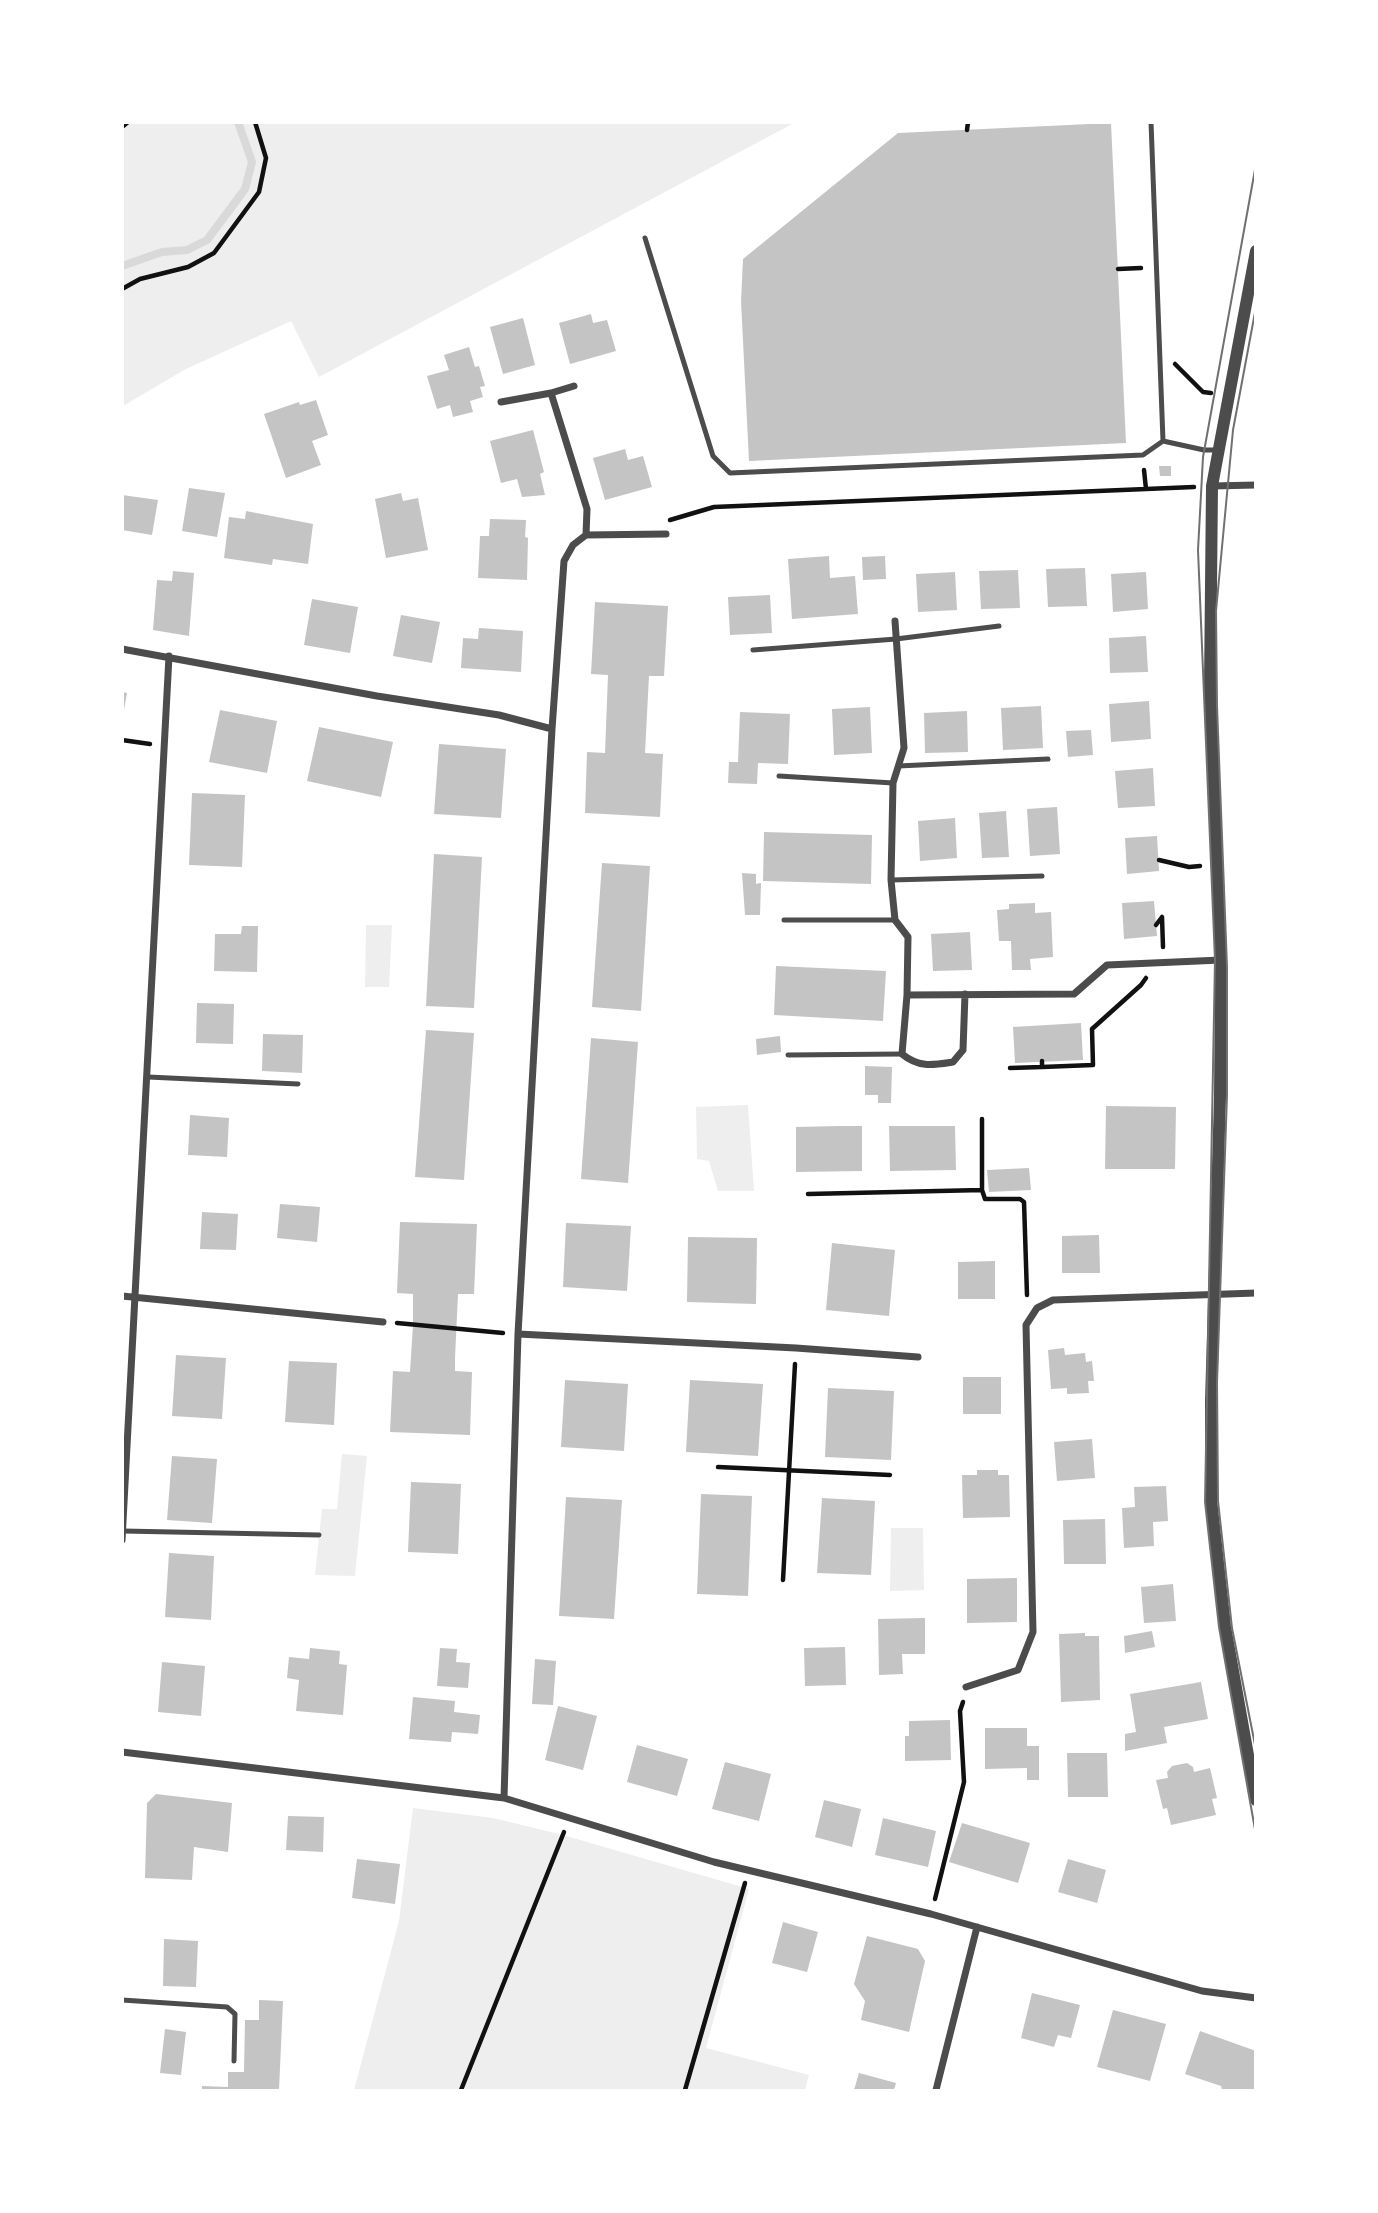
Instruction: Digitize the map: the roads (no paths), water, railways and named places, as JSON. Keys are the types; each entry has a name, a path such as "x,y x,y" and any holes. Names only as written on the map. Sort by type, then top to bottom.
{"street":[{"path":"1255,251 1212,486 1210,686 1221,960 1212,1499 1225,1626 1255,1800"},
{"path":"500,402 574,386"},
{"path":"551,393 587,509 586,535"},
{"path":"1212,486 1255,485"},
{"path":"504,1798 518,1334 564,561 573,545 586,535 666,534"},
{"path":"895,621 904,748 893,782 891,880 895,920 908,937 902,1055 914,1063 929,1065 953,1062 963,1050 965,994"},
{"path":"122,649 377,696 499,715 552,729"},
{"path":"122,1540 169,656"},
{"path":"907,995 1074,994 1107,965 1221,960"},
{"path":"966,1687 1018,1670 1033,1632 1026,1325 1037,1308 1053,1300 1221,1292 1255,1293"},
{"path":"122,1296 383,1322"},
{"path":"518,1334 918,1357"},
{"path":"122,1752 504,1798 714,1862 931,1914 1202,1991 1255,1998"},
{"path":"936,2091 976,1927"}],"lane":[{"path":"1151,122 1163,441"},
{"path":"645,238 713,456 730,473 1143,455 1163,441 1204,450 1219,450"},
{"path":"753,650 896,639 999,626"},
{"path":"898,766 1048,759"},
{"path":"779,776 893,782"},
{"path":"891,880 1042,876"},
{"path":"784,920 895,920"},
{"path":"788,1055 902,1055"},
{"path":"148,1077 299,1084"},
{"path":"123,1531 319,1535"},
{"path":"122,2000 228,2007 234,2014 234,2061"}],"waterway":[{"path":"122,266 162,252 187,250 207,240 245,189 252,162 238,122"}],"tram line":[{"path":"1256,164 1203,457 1198,550 1215,960 1205,1502 1219,1627 1256,1835"},
{"path":"1256,307 1233,430 1216,611 1227,967 1227,1095 1217,1382 1218,1501 1232,1628 1256,1750"}]}
